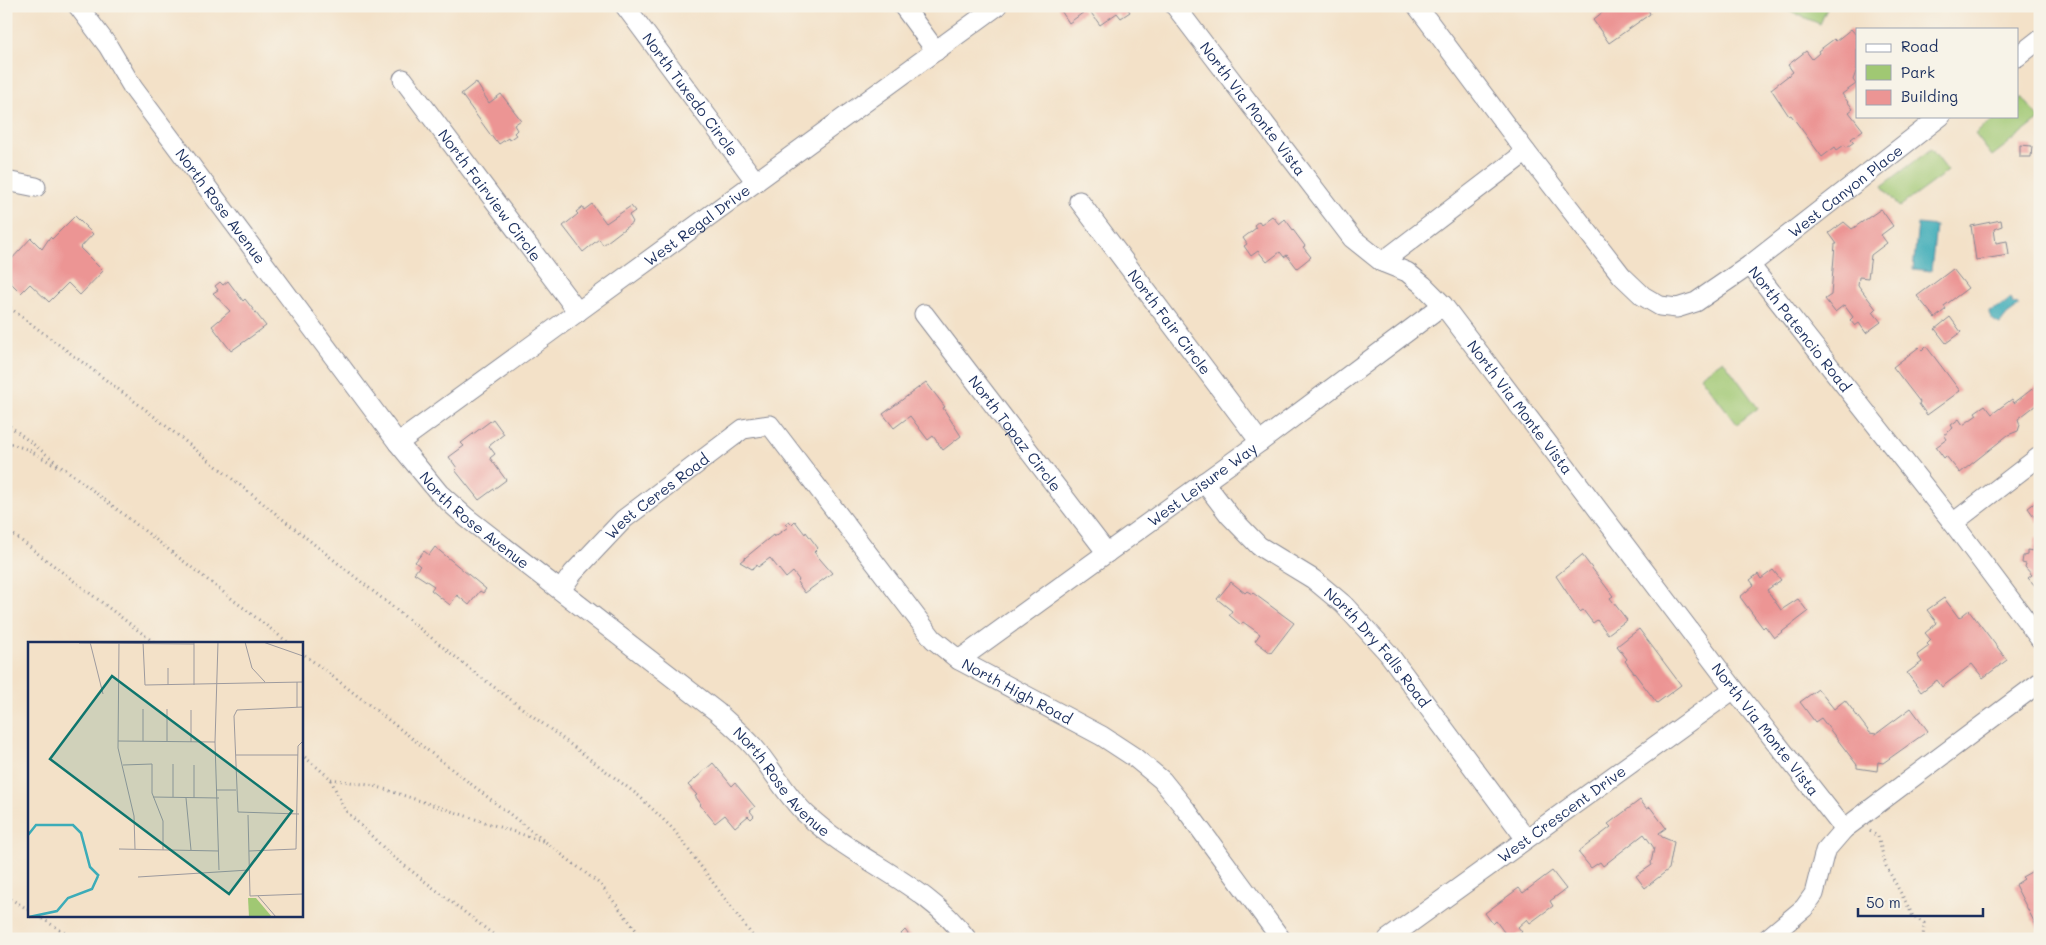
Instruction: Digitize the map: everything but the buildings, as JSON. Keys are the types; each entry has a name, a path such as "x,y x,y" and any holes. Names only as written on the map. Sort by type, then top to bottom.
{"street":[{"name":"North Rose Avenue","path":"78,6 108,46 133,88 398,443 439,493 467,518 717,712 753,746 806,814 839,842 926,896 960,929 967,939"},
{"name":"North Tuxedo Circle","path":"625,6 756,182"},
{"path":"903,6 936,51"},
{"name":"West Regal Drive","path":"398,443 997,6"},
{"name":"North Via Monte Vista","path":"1175,6 1352,238 1382,262 1406,272 1423,285 1443,305 1734,688 1850,825"},
{"name":"North Patencio Road","path":"1417,6 1622,276 1643,296 1660,306 1677,308 1696,302 1750,265 1953,522 2040,638"},
{"path":"2018,56 2040,39"},
{"name":"North Fairview Circle","path":"402,79 578,312"},
{"name":"West Canyon Place","path":"1750,265 1938,118"},
{"path":"1382,262 1526,152"},
{"path":"6,181 36,187"},
{"name":"North Fair Circle","path":"1079,201 1260,442"},
{"name":"West Leisure Way","path":"959,660 1260,442 1443,305"},
{"name":"North Topaz Circle","path":"924,314 1107,553"},
{"name":"West Ceres Road","path":"561,590 573,573 624,519 743,429 770,425"},
{"name":"North High Road","path":"770,425 933,639 959,660 1102,736 1134,757 1162,780 1281,939"},
{"path":"1953,522 2040,456"},
{"name":"North Dry Falls Road","path":"1204,482 1230,516 1259,546 1313,579 1335,598 1388,653 1526,840"},
{"path":"1767,939 1804,908 1814,894 1825,851 1850,825 2040,682"},
{"name":"West Crescent Drive","path":"1388,939 1734,688"}],"path":[{"path":"6,305 146,410 478,675 639,796 673,829 755,939"},
{"path":"6,423 287,642"},
{"path":"6,442 29,450 68,472"},
{"path":"6,529 153,642"},
{"path":"302,653 601,886 644,939"},
{"path":"302,755 330,778 345,810 391,855 500,939"},
{"path":"330,778 375,786 549,844"},
{"path":"1850,825 1878,837 1886,866 1910,908 1913,918 1924,923 1922,939"},
{"path":"6,896 28,909"},
{"path":"41,918 75,939"}],"green space":[{"path":"1777,6 1828,6 1820,24"},
{"path":"2022,97 2040,119 1992,156 1975,134 1995,118 2018,118 2018,100"},
{"path":"1931,149 1948,171 1899,207 1882,186"},
{"path":"1723,360 1758,408 1737,424 1700,376"}],"water":[{"path":"1918,224 1936,226 1931,271 1913,269"},
{"path":"2011,298 2013,304 2018,305 2018,307 2007,315 2000,324 1996,322 1991,317 1989,311 2001,306"}]}
